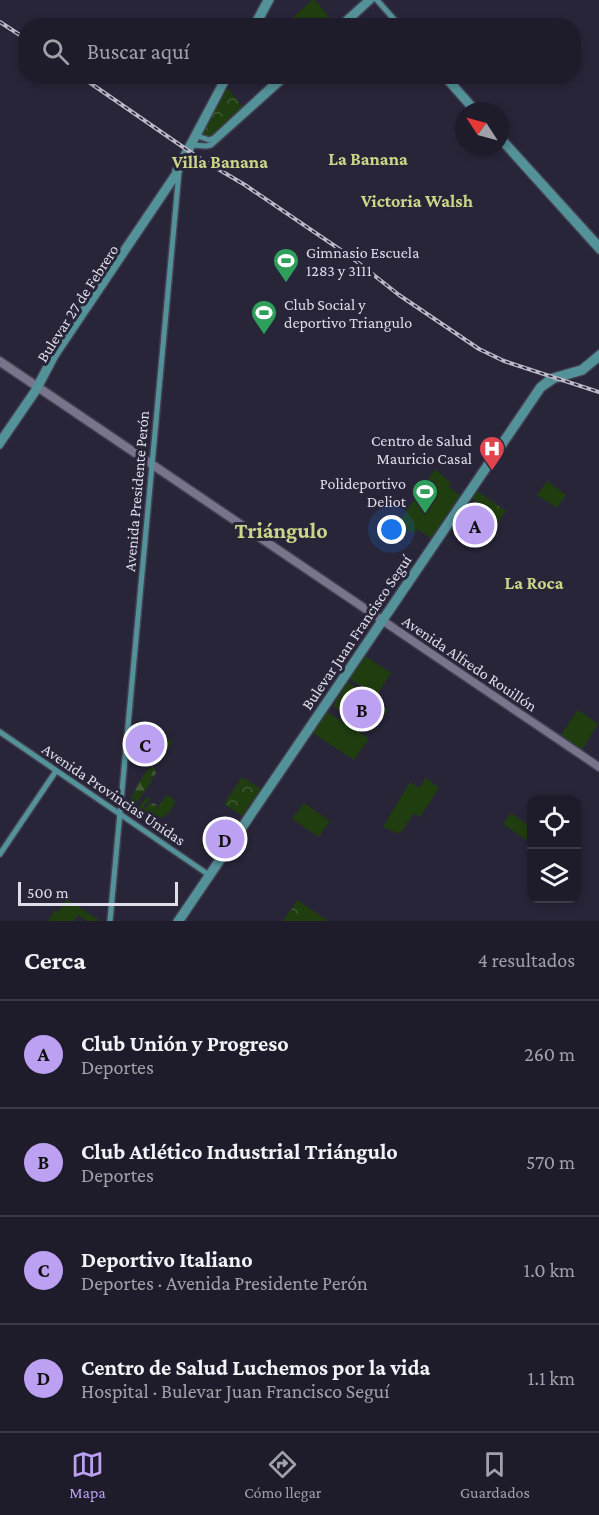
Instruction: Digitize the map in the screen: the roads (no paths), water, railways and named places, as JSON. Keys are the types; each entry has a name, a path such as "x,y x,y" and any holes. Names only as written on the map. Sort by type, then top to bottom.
{"main road":[{"path":"256,18 266,0"},
{"path":"261,18 271,0"},
{"path":"347,18 367,0"},
{"path":"353,18 374,0"},
{"path":"374,0 389,18"},
{"path":"374,0 392,18"},
{"name":"Avenida Presidente Perón","path":"174,204 174,181 177,173 223,84"},
{"path":"196,135 209,140 214,138 272,84"},
{"path":"193,145 211,145 279,84"},
{"path":"449,84 465,102"},
{"path":"454,84 470,102"},
{"name":"Avenida Presidente Perón","path":"108,921 177,173 196,135"},
{"path":"509,145 599,244"},
{"path":"509,151 599,251"},
{"name":"Bulevar 27 de Febrero","path":"0,446 38,386 53,353 177,173"},
{"name":"Bulevar 27 de Febrero","path":"162,196 174,181"},
{"path":"162,196 174,204"},
{"name":"Bulevar Juan Francisco Seguí","path":"383,620 539,386 550,377 581,368 599,353"},
{"name":"Bulevar Juan Francisco Seguí","path":"176,921 542,389 555,380 583,372 599,359"},
{"name":"Bulevar 27 de Febrero","path":"0,439 38,386"},
{"name":"Avenida Provincias Unidas","path":"0,735 208,875"},
{"path":"0,848 54,771"},
{"path":"0,854 54,771"},
{"name":"Bulevar Juan Francisco Seguí","path":"181,921 208,875"}],"street":[{"name":"Avenida Alfredo Rouillón","path":"0,361 599,767"}],"railway":[{"path":"0,22 18,34"},
{"path":"92,84 196,156 245,185 351,257 399,295 479,349 504,361 599,392"}],"place":[{"name":"Gimnasio Escuela 1283 y 3111","path":"286,284"},
{"name":"Club Social y deportivo Triangulo","path":"264,336"},
{"name":"Centro de Salud Mauricio Casal","path":"492,472"},
{"name":"Polideportivo Deliot","path":"425,515"},
{"name":"Club Unión y Progreso","path":"475,525"},
{"name":"Club Atlético Industrial Triángulo","path":"362,709"},
{"name":"Deportivo Italiano","path":"145,744"},
{"name":"Centro de Salud Luchemos por la vida","path":"225,839"}],"district":[{"name":"La Banana","path":"368,159"},
{"name":"Villa Banana","path":"220,162"},
{"name":"Victoria Walsh","path":"417,201"},
{"name":"Triángulo","path":"281,530"},
{"name":"La Roca","path":"534,583"}]}
